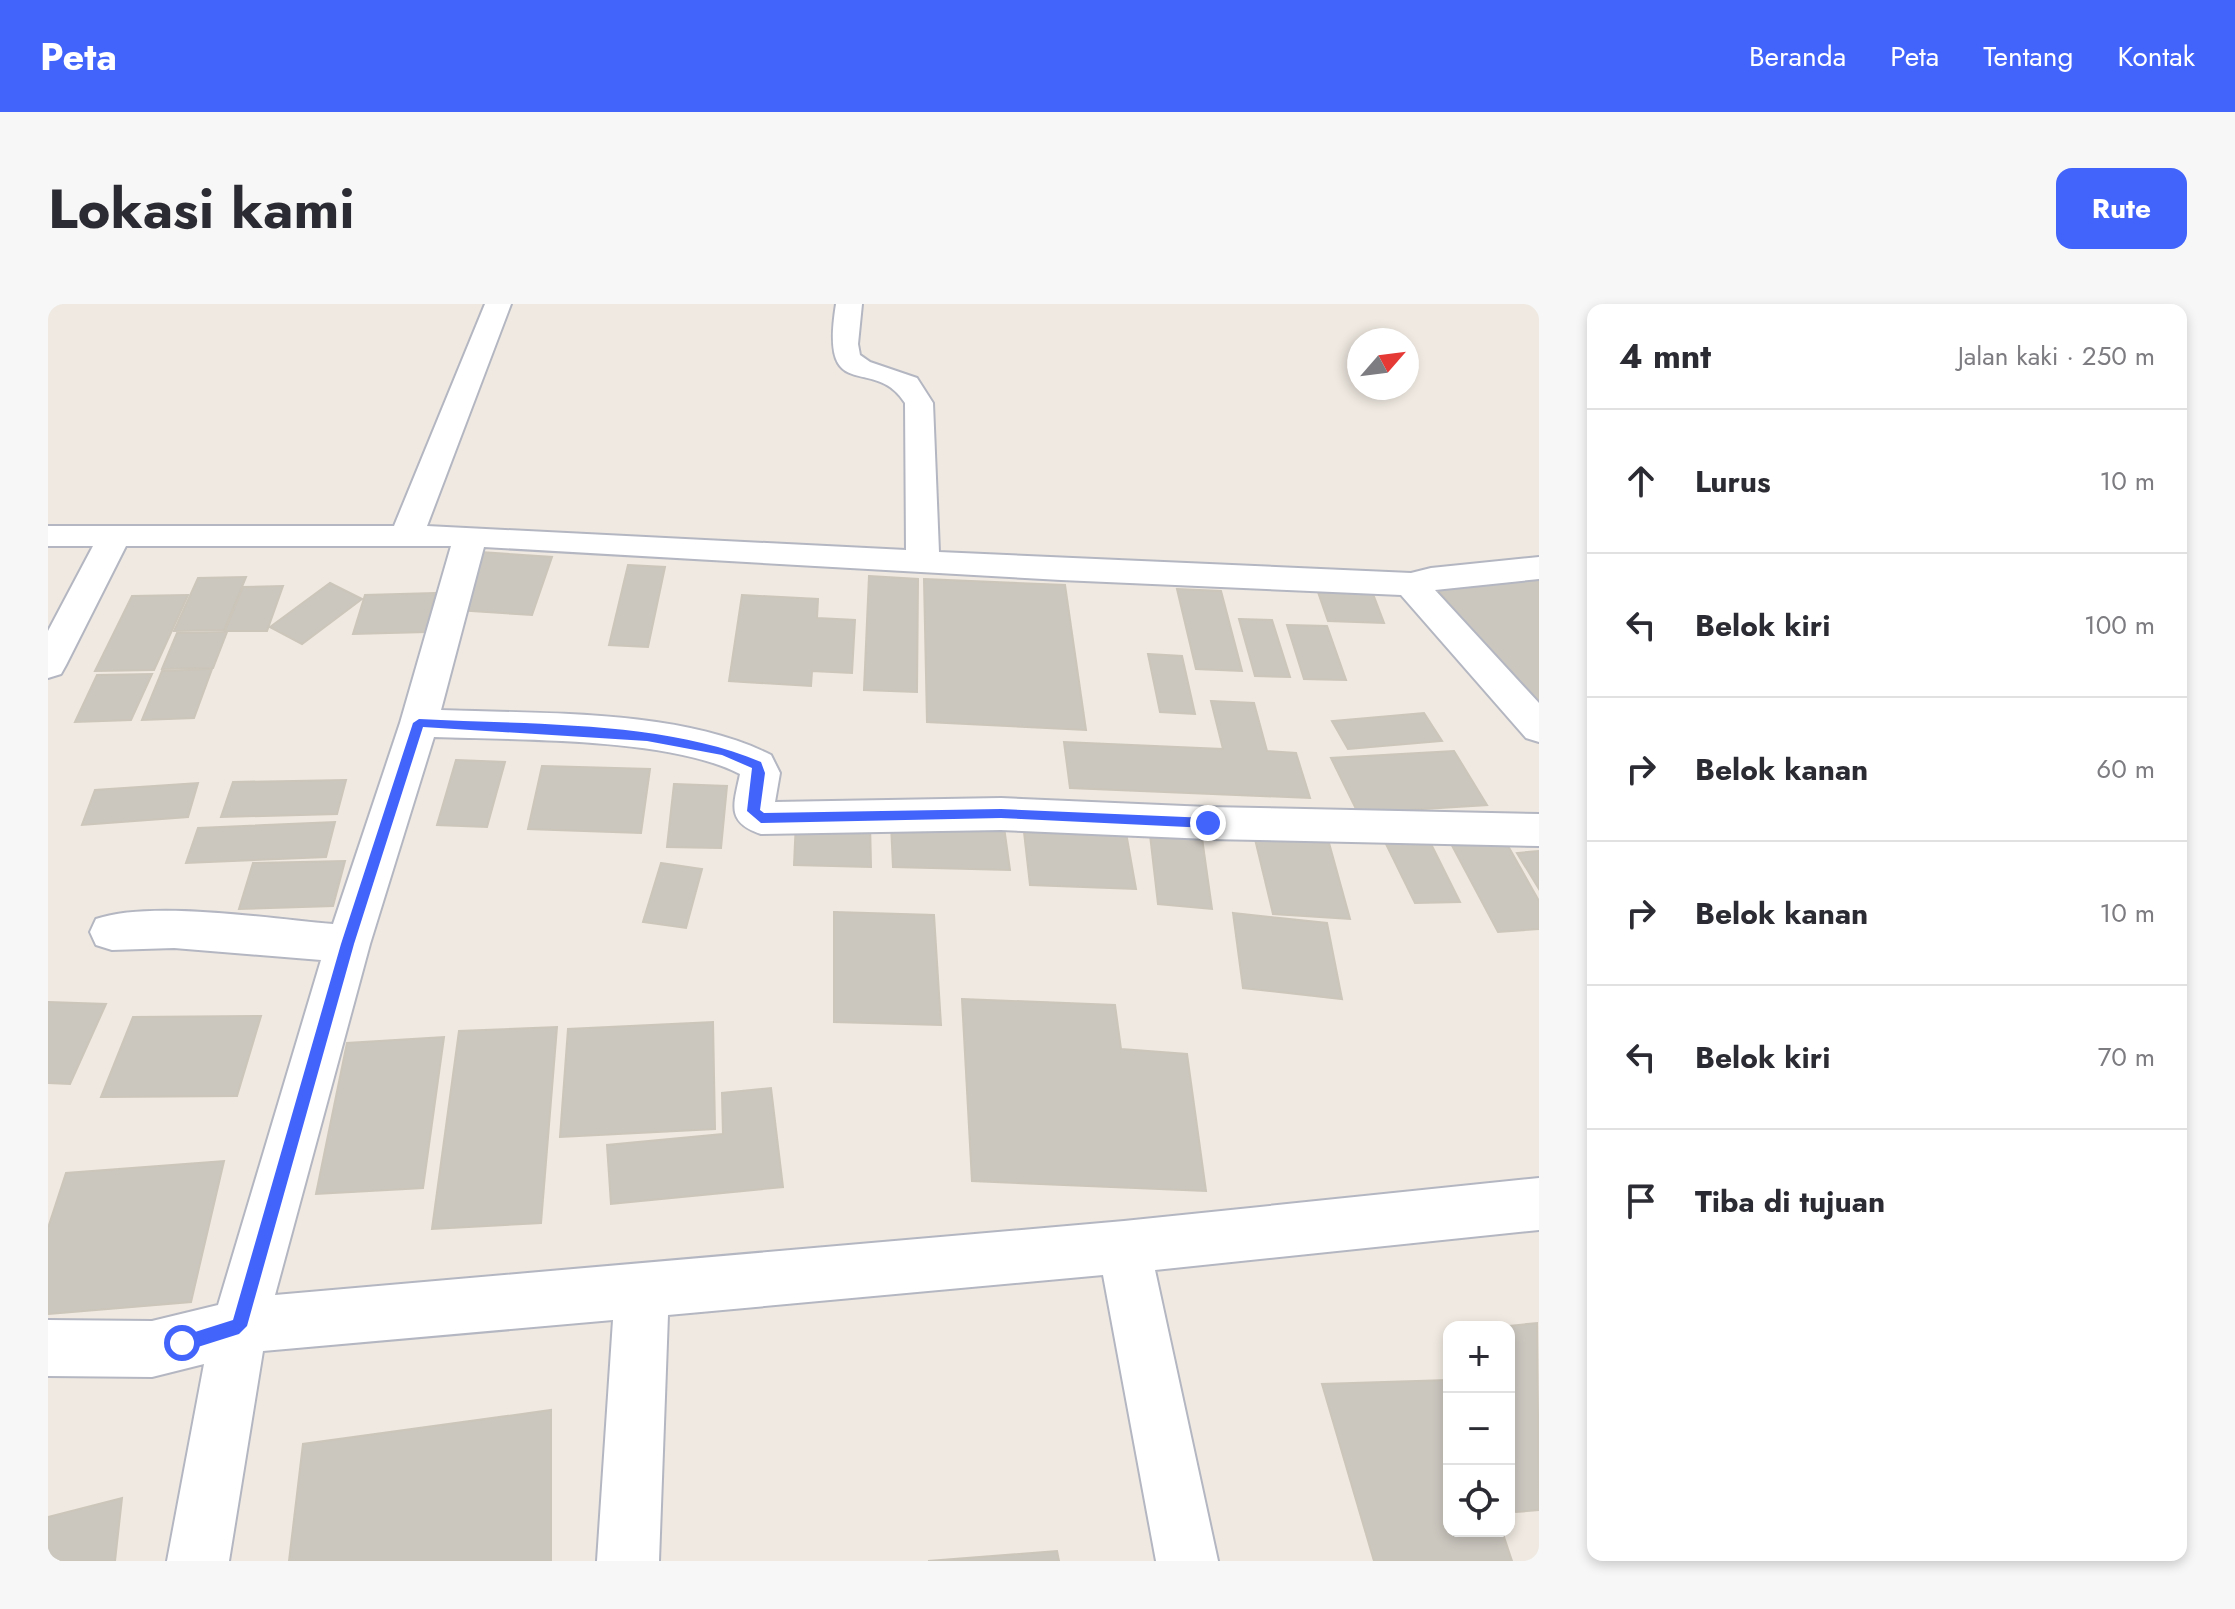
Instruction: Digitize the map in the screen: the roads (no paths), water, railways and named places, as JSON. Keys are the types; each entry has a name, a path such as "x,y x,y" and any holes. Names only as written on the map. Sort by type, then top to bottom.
{"street":[{"path":"406,537 498,304"},
{"path":"849,304 842,344 851,362 860,369 907,384 919,403 923,561"},
{"path":"48,536 470,536 1411,584 1431,579 1539,568"},
{"path":"198,1561 239,1326 348,944 419,723 470,536"},
{"path":"48,665 114,537"},
{"path":"1411,584 1539,728"},
{"path":"419,723 617,734 724,751 757,765 760,773 753,811 761,818 1001,814 1208,823 1539,830"},
{"path":"112,932 174,930 348,944"},
{"path":"48,1348 152,1349 239,1326 1124,1247 1539,1204"},
{"path":"1124,1247 1187,1561"},
{"path":"628,1561 642,1288"}]}
